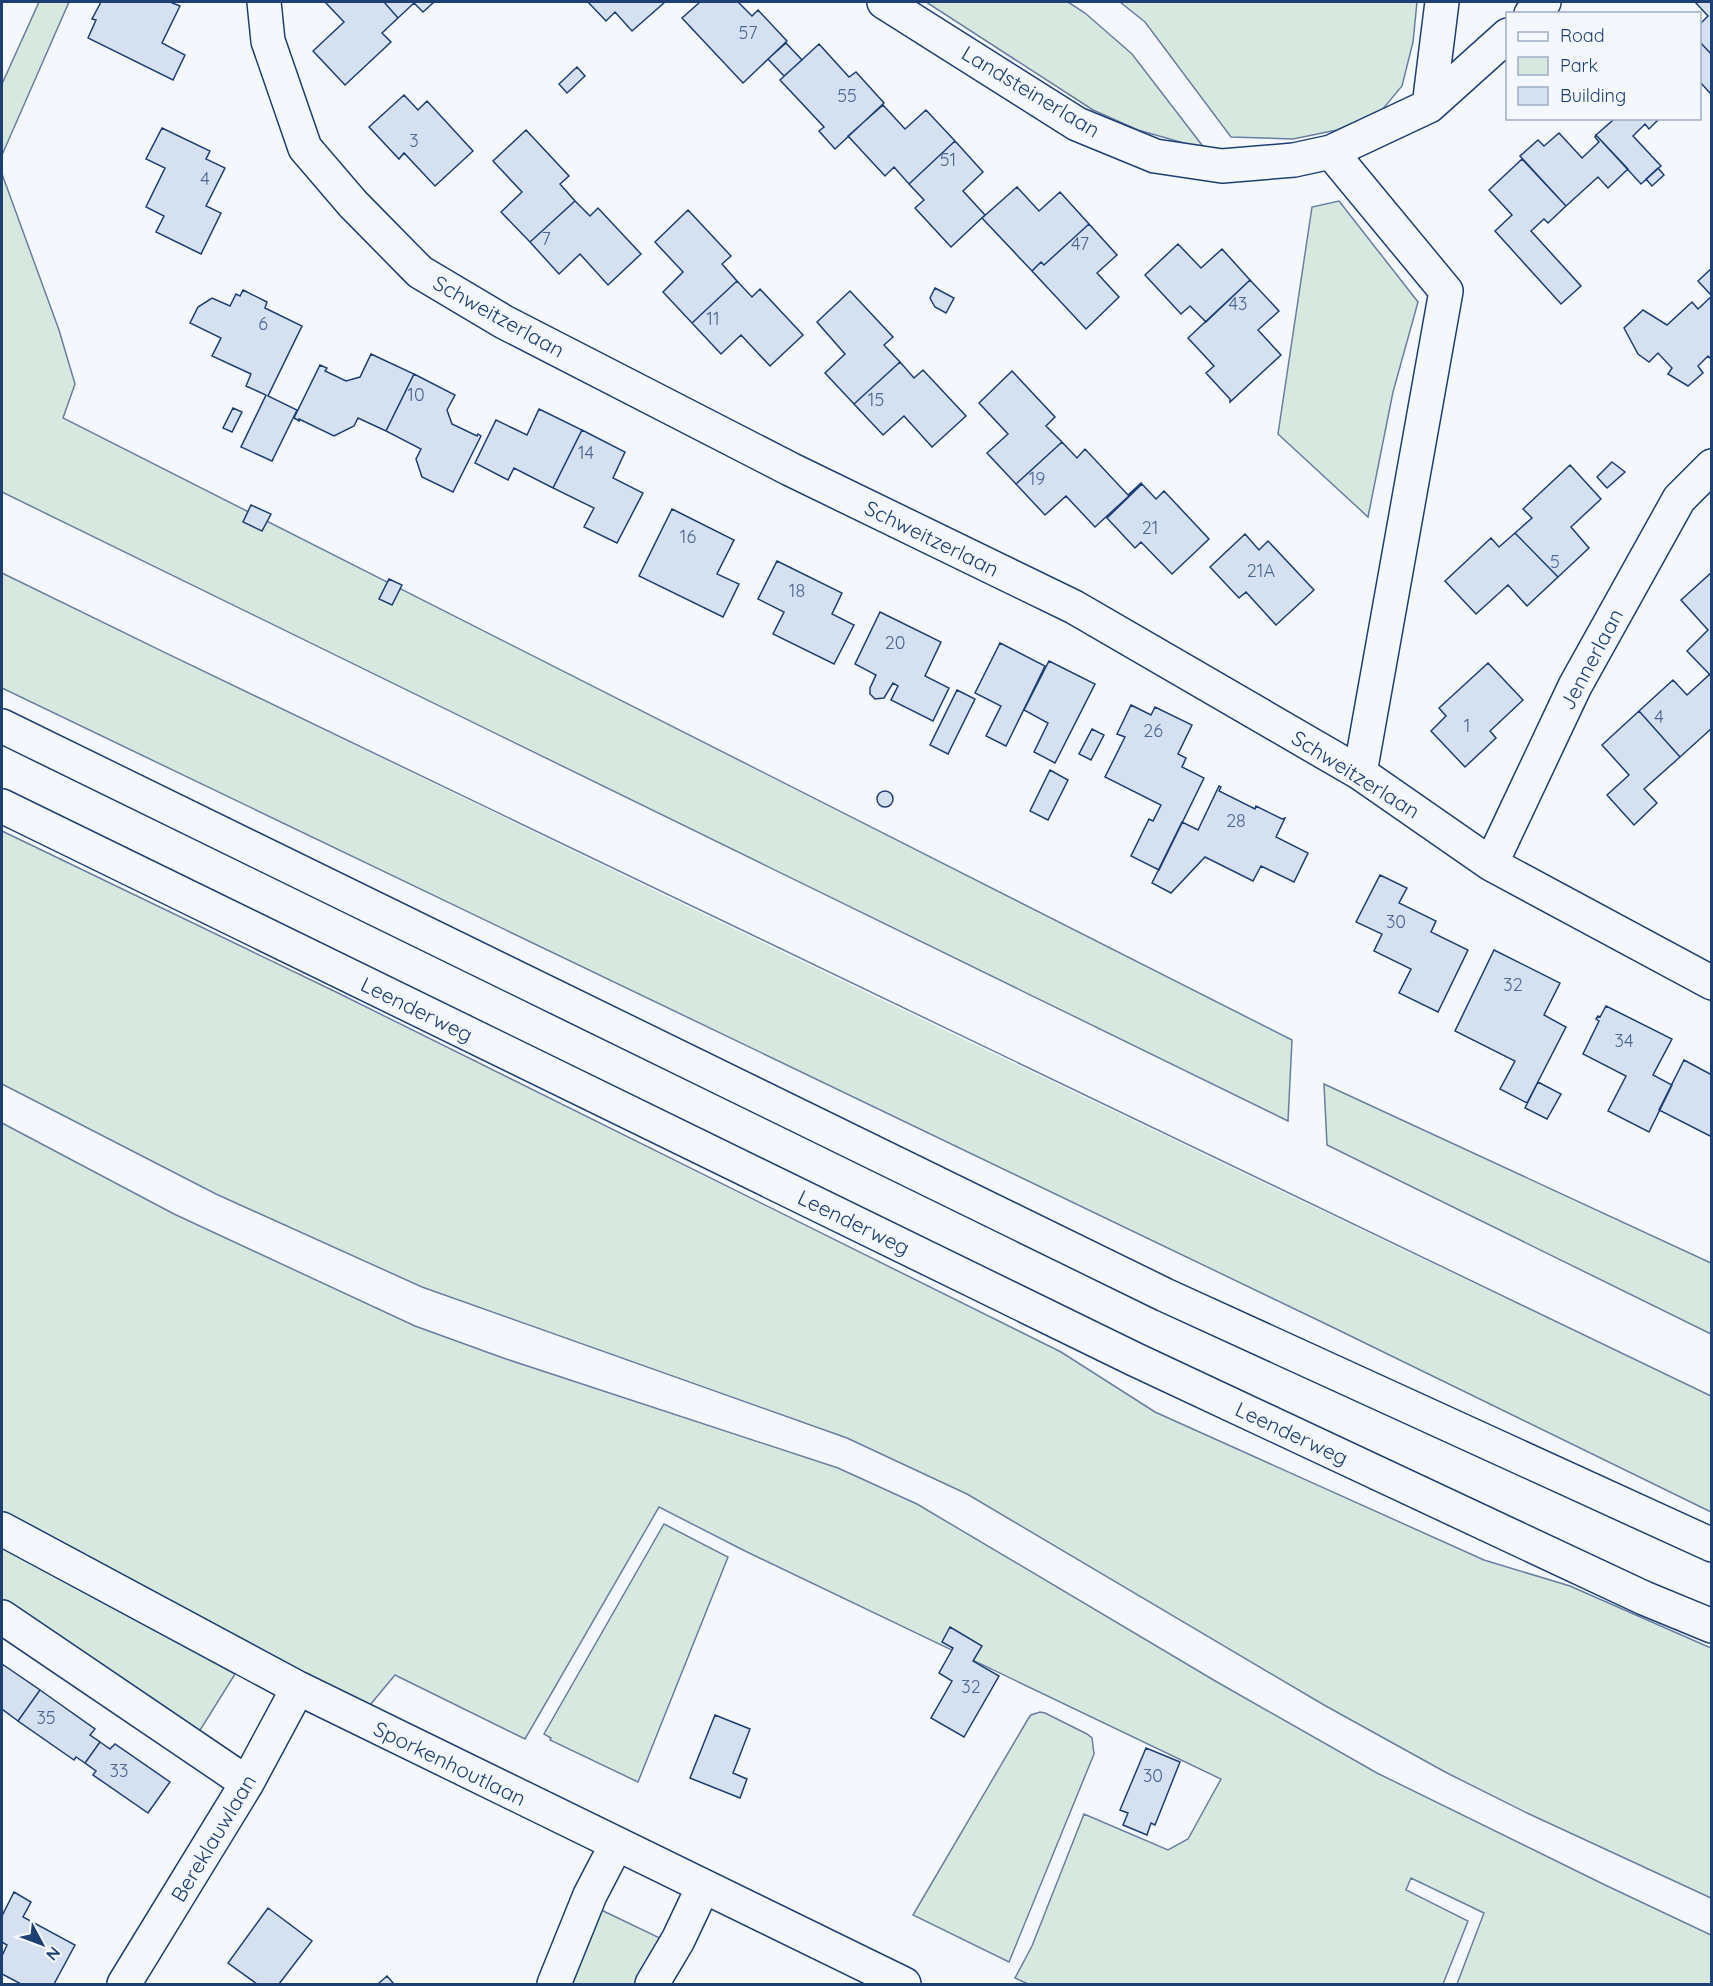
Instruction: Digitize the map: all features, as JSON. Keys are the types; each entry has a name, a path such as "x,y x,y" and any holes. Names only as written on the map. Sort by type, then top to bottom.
{"street":[{"name":"Schweitzerlaan","path":"264,2 268,41 305,148 353,204 420,272 504,322 779,464 1074,607 1360,773 1491,864 1712,983"},
{"name":"Landsteinerlaan","path":"884,2 1077,124 1155,156 1221,166 1294,160 1330,152 1430,106 1506,37"},
{"path":"1430,106 1442,2"},
{"path":"1330,152 1446,291 1360,773"},
{"name":"Jennerlaan","path":"1491,864 1575,686 1679,499 1712,466"},
{"path":"2,726 1165,1294 1712,1545"},
{"name":"Leenderweg","path":"2,806 1134,1359 1644,1598 1712,1626"},
{"name":"Sporkenhoutlaan","path":"2,1529 298,1688 904,1984"},
{"path":"2,1617 247,1783"},
{"name":"Bereklauwlaan","path":"124,1984 247,1783 298,1688"},
{"path":"554,1984 590,1895 616,1845"},
{"path":"652,1984 678,1940 704,1887"}],"green space":[{"path":"39,2 69,2 2,155 2,84"},
{"path":"926,2 1068,2 1085,13 1132,54 1205,149 1138,130 1093,110"},
{"path":"1120,2 1417,2 1413,42 1402,86 1382,110 1337,130 1293,139 1231,137 1145,22"},
{"path":"2,174 59,330 75,384 63,418 1292,1040 1288,1121 2,492"},
{"path":"1339,201 1418,302 1393,392 1368,517 1278,434 1312,207"},
{"path":"2,573 855,987 1711,1396 1711,1512 1326,1324 2,688"},
{"path":"2,831 336,992 1061,1352 1155,1412 1484,1560 1570,1586 1711,1648 1711,1898 1527,1813 1447,1773 1324,1705 967,1494 847,1438 422,1287 216,1194 2,1084"},
{"path":"1324,1084 1711,1263 1711,1334 1327,1145"},
{"path":"2,1123 174,1214 415,1326 506,1359 838,1468 917,1504 1217,1682 1377,1773 1711,1935 1711,1984 1457,1984 1484,1913 1411,1878 1406,1890 1468,1921 1443,1984 1028,1984 1015,1978 1032,1946 1084,1814 1168,1850 1188,1839 1221,1779 745,1551 659,1507 525,1739 395,1675 370,1705 141,1592 2,1512"},
{"path":"664,1524 728,1557 638,1782 550,1740 551,1738 544,1734"},
{"path":"2,1548 235,1674 194,1740 2,1607"},
{"path":"1040,1712 1087,1734 1092,1738 1094,1754 1009,1962 913,1915 1028,1719 1031,1715"},
{"path":"595,1907 666,1941 641,1984 564,1984"}],"building":[{"path":"101,2 170,2 180,6 162,43 185,55 173,80 88,38 96,20 92,19"},
{"path":"325,2 384,2 398,18 382,33 391,42 345,85 313,51 344,22"},
{"path":"384,2 434,2 423,12 414,3 398,18"},
{"path":"588,2 665,2 632,31 615,12 606,21"},
{"path":"700,2 738,2 752,16 758,10 787,41 743,83 682,18"},
{"path":"1695,2 1712,2 1712,55 1701,43 1701,23 1708,16"},
{"path":"786,43 802,60 784,76 768,59"},
{"path":"1701,43 1712,55 1712,92 1710,93 1701,83"},
{"path":"819,44 849,77 856,72 884,103 835,149 819,131 824,127 780,80"},
{"path":"577,67 585,76 567,93 559,84"},
{"path":"404,95 418,110 427,101 473,151 435,186 404,153 399,159 369,127"},
{"path":"883,105 905,129 926,110 955,141 909,184 894,167 885,176 848,136"},
{"path":"1613,120 1658,120 1649,129 1645,124 1633,136 1661,166 1641,184 1596,135"},
{"path":"162,128 210,151 206,159 225,168 206,206 221,213 201,254 156,232 164,216 146,207 165,168 146,159"},
{"path":"526,130 569,176 560,184 575,201 530,242 501,212 522,192 493,161"},
{"path":"1559,133 1582,158 1599,142 1596,135 1628,169 1608,188 1598,177 1566,206 1520,156 1538,140 1544,146"},
{"path":"955,141 983,172 963,191 985,215 951,247 915,208 924,200 909,184"},
{"path":"1522,159 1566,206 1548,223 1544,219 1531,231 1581,286 1561,304 1495,231 1512,215 1489,190"},
{"path":"1658,168 1664,175 1652,186 1646,179"},
{"path":"1017,187 1039,211 1060,192 1089,224 1044,265 1041,262 1032,271 982,218"},
{"path":"575,201 590,216 598,208 641,254 608,285 580,254 559,274 530,242"},
{"path":"688,210 731,256 722,264 737,281 692,323 663,292 683,272 655,242"},
{"path":"1089,224 1117,255 1097,273 1119,297 1086,329 1032,271 1041,262 1044,265"},
{"path":"1178,244 1201,268 1222,249 1250,280 1206,322 1190,306 1181,314 1145,275"},
{"path":"1712,268 1712,296 1698,281"},
{"path":"1250,280 1279,311 1258,330 1281,355 1230,402 1230,399 1206,373 1214,366 1188,338"},
{"path":"737,281 752,297 760,289 803,335 770,366 741,335 721,354 692,323"},
{"path":"935,288 954,298 946,313 935,307 930,298"},
{"path":"243,290 267,302 265,308 302,326 268,396 297,410 272,461 241,447 266,395 246,386 251,374 212,356 221,338 190,323 198,307 212,298 230,306 236,294 240,296"},
{"path":"850,291 893,337 884,345 900,362 854,404 825,373 845,354 817,322"},
{"path":"1712,296 1712,360 1708,356 1698,366 1703,373 1688,386 1668,374 1672,368 1658,353 1649,362 1638,354 1624,328 1643,310 1667,325 1692,302 1698,309"},
{"path":"371,354 414,374 386,431 358,418 354,426 334,436 294,418 320,365 327,368 325,371 346,381 360,377"},
{"path":"900,362 914,378 923,370 966,416 932,447 904,416 883,435 854,404"},
{"path":"1012,371 1055,417 1046,426 1062,442 1016,484 987,453 1008,434 979,403"},
{"path":"414,374 455,395 447,410 452,424 481,436 453,492 422,477 416,459 421,449 386,431"},
{"path":"233,408 242,412 232,432 223,428"},
{"path":"539,409 582,430 553,488 514,468 508,480 475,463 496,420 527,435"},
{"path":"582,430 625,452 613,478 643,493 617,543 584,527 594,508 553,488"},
{"path":"1062,442 1077,458 1085,449 1128,495 1142,484 1095,527 1066,496 1045,515 1016,484"},
{"path":"1612,462 1625,472 1607,488 1597,477"},
{"path":"1570,465 1601,499 1571,527 1589,548 1558,577 1515,533 1532,518 1523,509"},
{"path":"1142,484 1156,499 1164,491 1209,539 1172,574 1141,542 1135,548 1107,518"},
{"path":"251,505 271,514 262,531 243,522"},
{"path":"672,509 734,540 717,574 739,584 723,617 639,576"},
{"path":"1515,533 1558,577 1527,606 1508,585 1476,614 1445,581 1491,538 1499,547"},
{"path":"1245,534 1259,550 1268,541 1314,590 1276,625 1246,592 1239,598 1210,567"},
{"path":"777,561 842,593 832,614 854,625 834,664 773,634 784,612 758,599"},
{"path":"1712,572 1712,677 1687,651 1708,630 1681,600"},
{"path":"389,579 402,585 392,605 379,599"},
{"path":"880,612 941,642 925,676 949,688 933,721 891,700 898,686 893,683 884,698 875,699 870,694 870,688 876,675 855,664"},
{"path":"1000,643 1045,666 1006,746 986,736 1001,706 975,693"},
{"path":"1049,661 1095,684 1055,763 1034,752 1048,723 1024,710"},
{"path":"1488,663 1523,700 1490,731 1496,738 1465,767 1431,731 1446,716 1439,708"},
{"path":"1709,675 1712,677 1712,728 1680,757 1639,711 1673,680 1687,695"},
{"path":"957,690 975,699 948,754 930,745"},
{"path":"1131,705 1151,715 1155,707 1192,725 1178,754 1186,758 1182,767 1204,778 1159,870 1131,856 1149,819 1153,821 1161,805 1105,777 1125,737 1117,734"},
{"path":"1639,711 1680,757 1644,789 1657,803 1634,825 1607,795 1629,775 1602,745"},
{"path":"1092,729 1104,735 1091,760 1079,754"},
{"path":"1050,770 1068,780 1048,820 1030,811"},
{"path":"1219,786 1221,787 1219,791 1255,809 1256,806 1282,819 1285,818 1276,837 1308,853 1294,882 1261,866 1253,881 1205,857 1171,893 1152,883 1182,822 1198,830"},
{"path":"885,791 891,793 893,799 891,805 885,807 879,805 877,799 879,793"},
{"path":"1380,875 1407,888 1399,903 1436,921 1431,932 1468,950 1438,1012 1399,993 1411,969 1374,951 1382,934 1356,922"},
{"path":"1494,950 1560,983 1544,1015 1566,1027 1527,1103 1500,1089 1515,1061 1455,1031"},
{"path":"1606,1006 1672,1039 1653,1075 1672,1085 1649,1132 1608,1111 1626,1076 1583,1054 1599,1021 1596,1019 1600,1017"},
{"path":"1684,1060 1712,1075 1712,1137 1659,1110"},
{"path":"1538,1082 1561,1094 1547,1119 1525,1108"},
{"path":"950,1627 982,1646 973,1661 999,1676 964,1737 931,1718 952,1681 939,1673 953,1648 942,1642"},
{"path":"2,1664 40,1690 18,1721 2,1709"},
{"path":"40,1690 95,1729 90,1735 100,1742 85,1763 76,1757 74,1760 18,1721"},
{"path":"715,1715 750,1729 733,1773 747,1779 740,1798 690,1778"},
{"path":"100,1742 110,1749 115,1744 170,1782 148,1813 93,1775 96,1771 85,1763"},
{"path":"1146,1748 1180,1762 1155,1825 1151,1823 1147,1835 1123,1825 1128,1813 1120,1810"},
{"path":"14,1892 31,1902 23,1917 75,1945 54,1984 21,1984 2,1974 2,1956 7,1945 2,1942 2,1916"},
{"path":"268,1908 312,1941 279,1984 257,1984 228,1963"},
{"path":"387,1976 394,1984 378,1984"}]}
